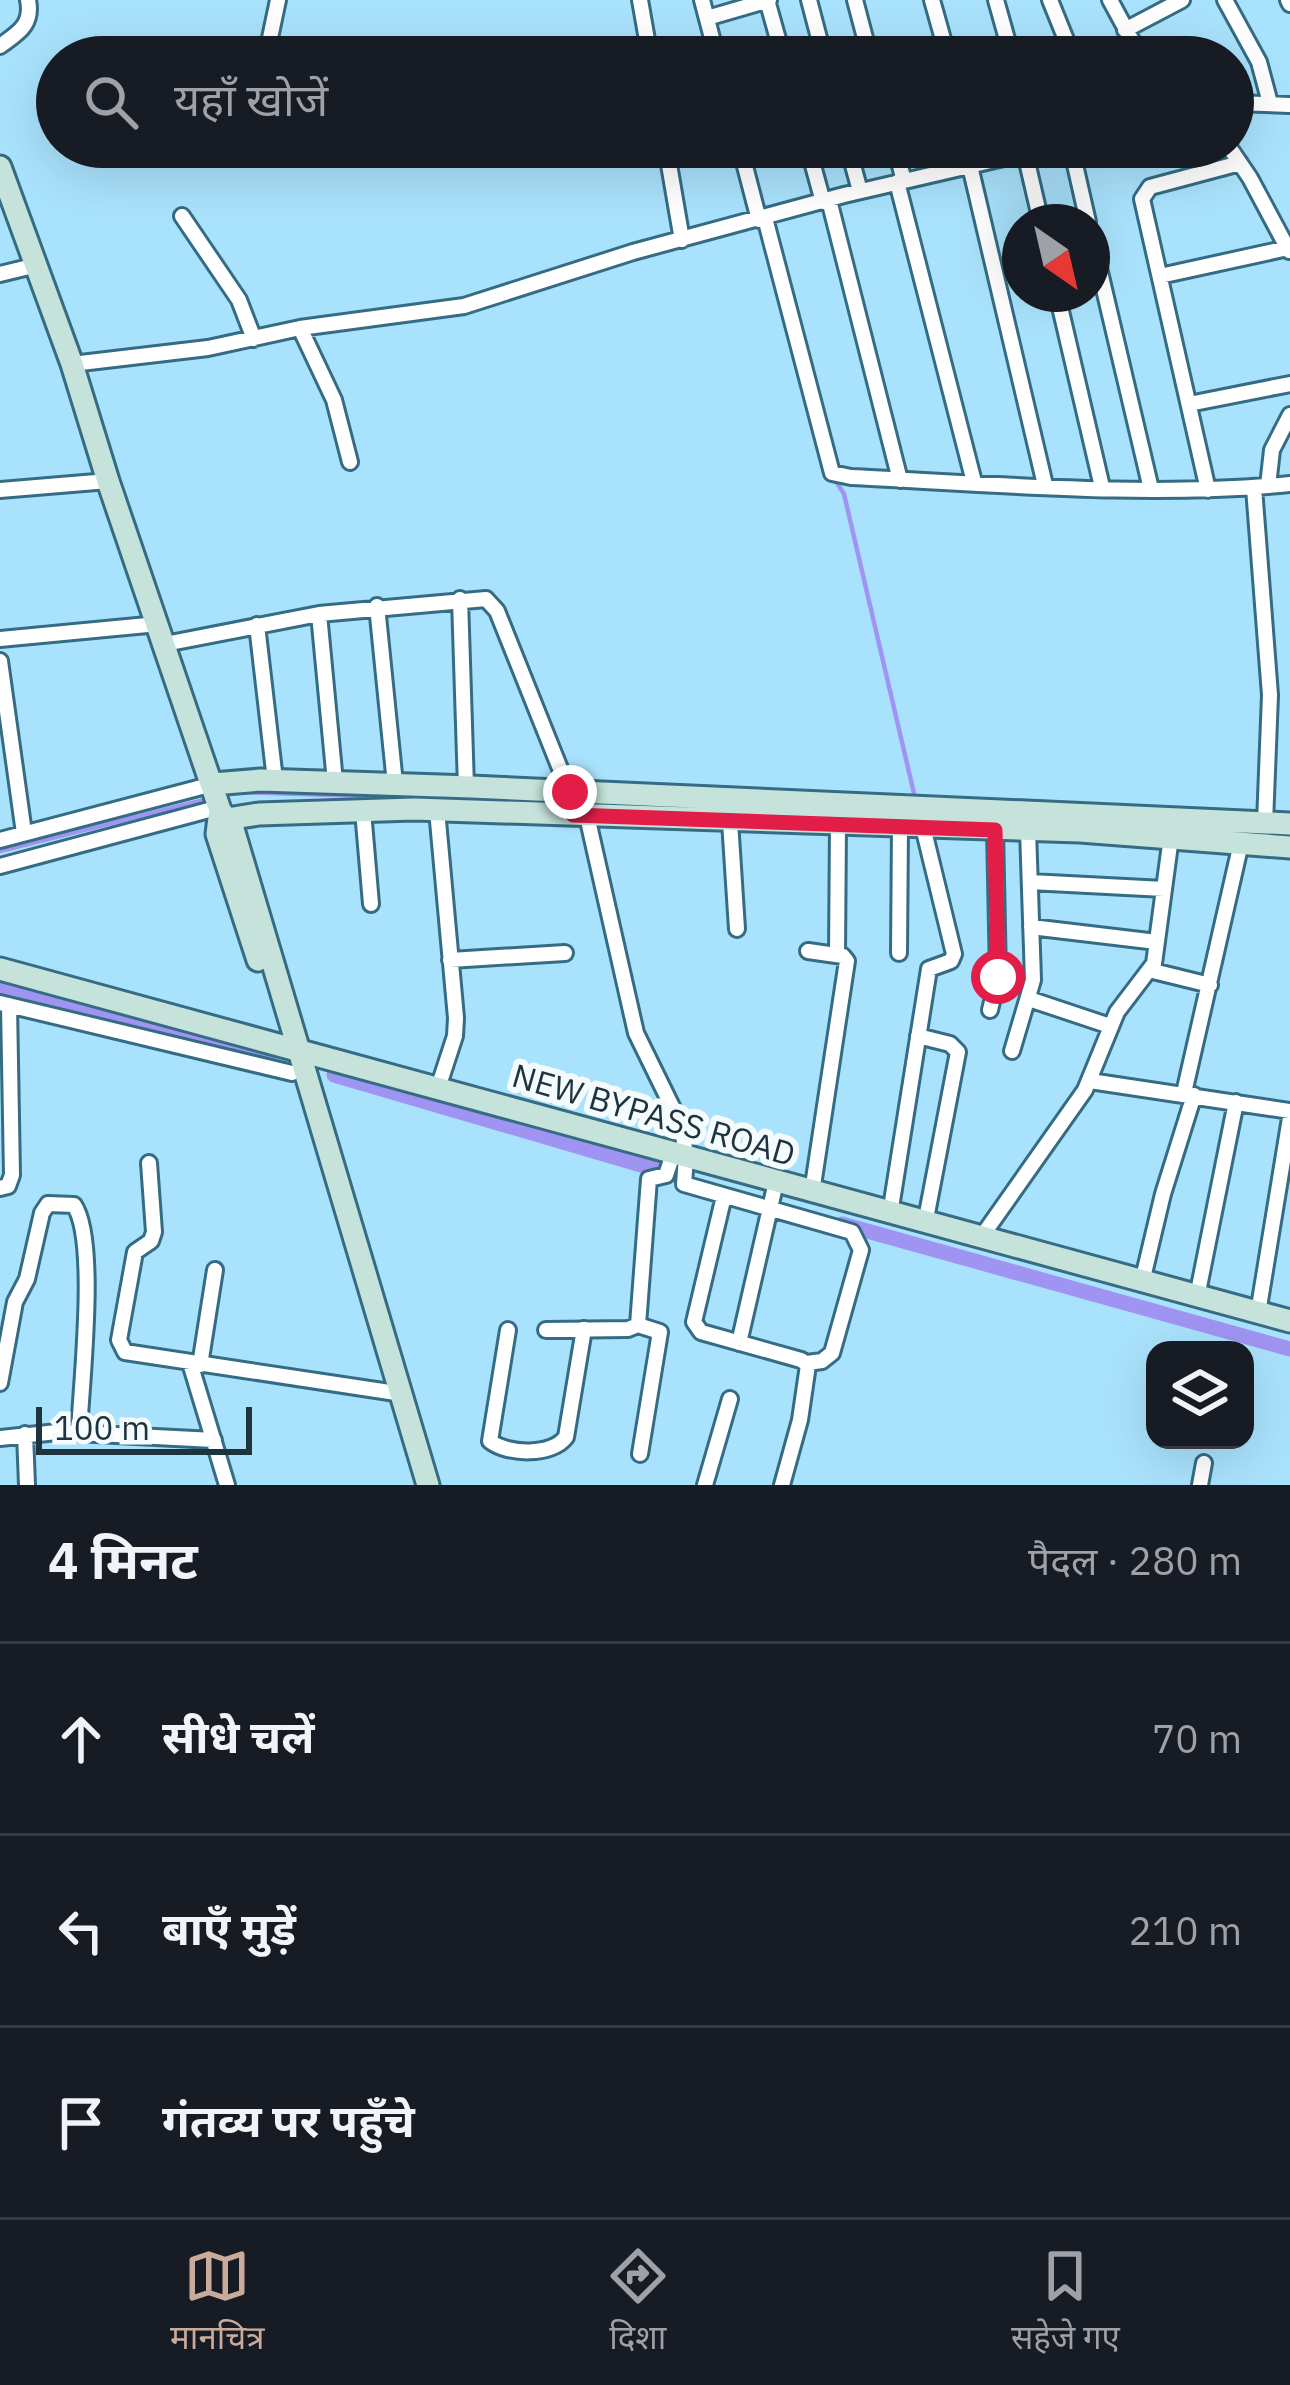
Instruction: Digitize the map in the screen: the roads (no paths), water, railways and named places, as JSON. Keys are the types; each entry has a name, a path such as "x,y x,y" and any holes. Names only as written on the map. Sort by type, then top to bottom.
{"street":[{"path":"0,46 22,31 29,19 28,0"},
{"path":"270,36 278,0"},
{"path":"640,0 646,36"},
{"path":"702,0 712,36"},
{"path":"707,18 768,0 777,36"},
{"path":"809,0 818,36"},
{"path":"855,0 864,36"},
{"path":"932,0 942,36"},
{"path":"996,0 1006,36"},
{"path":"1050,0 1065,36"},
{"path":"1111,0 1129,36"},
{"path":"1146,0 1152,17"},
{"path":"1125,30 1182,0"},
{"path":"1225,0 1245,36"},
{"path":"1254,53 1290,121"},
{"path":"0,167 38,265 213,784 291,1048 397,1375 398,1396"},
{"path":"670,168 682,240"},
{"path":"746,168 830,470 839,476 1151,489 1290,484"},
{"path":"815,168 900,479"},
{"path":"854,168 860,191"},
{"path":"899,168 974,482"},
{"path":"72,364 464,306 682,240 961,168"},
{"path":"975,168 1045,484"},
{"path":"1039,168 1040,204"},
{"path":"1075,168 1084,204"},
{"path":"1208,490 1142,199 1156,185 1221,168"},
{"path":"1160,276 1289,250 1243,168"},
{"path":"182,216 239,300 254,339"},
{"path":"0,274 38,265"},
{"path":"1061,312 1102,487"},
{"path":"1109,312 1151,489"},
{"path":"300,328 334,400 350,462"},
{"path":"1189,404 1290,384"},
{"path":"1265,823 1270,695 1261,487 1272,450 1290,415"},
{"path":"0,490 108,481"},
{"path":"460,599 466,787"},
{"path":"0,639 161,634 377,606 486,599 497,611 575,805 636,1033 677,1115 678,1167 686,1185 724,1196 772,1198 852,1232 859,1241 861,1250 832,1354 822,1361 806,1363 700,1332 694,1322 724,1196"},
{"path":"377,606 394,784"},
{"path":"319,614 335,782"},
{"path":"257,625 274,780"},
{"path":"0,661 4,720 24,833"},
{"path":"0,840 213,784 274,780 466,787 575,805 730,821 1028,830 1290,847"},
{"path":"0,866 222,812 575,805 1290,824"},
{"path":"437,810 455,1036 438,1088"},
{"path":"363,811 371,904"},
{"path":"730,821 737,929"},
{"path":"837,955 838,824"},
{"path":"899,953 912,827"},
{"path":"890,1214 928,969 951,961 954,954 912,827"},
{"path":"990,1010 998,977 995,830"},
{"path":"1012,1052 1033,980 1028,830"},
{"path":"980,1239 1090,1081 1110,1025 1152,966 1171,838"},
{"path":"1142,1282 1189,1094 1241,843"},
{"path":"1030,882 1164,889"},
{"path":"1031,927 1157,942"},
{"path":"808,951 847,961 812,1192"},
{"path":"450,960 565,953"},
{"path":"1152,966 1156,973 1210,985"},
{"name":"NEW BYPASS ROAD","path":"0,969 438,1088 772,1198 812,1192 1290,1321"},
{"path":"1029,999 1110,1025"},
{"path":"0,1188 11,1181 5,1004 292,1073"},
{"path":"919,1036 950,1044 958,1052 925,1224"},
{"path":"291,1048 292,1073 347,1266 428,1485"},
{"path":"1090,1081 1290,1114 1258,1312"},
{"path":"1197,1297 1237,1102"},
{"path":"149,1163 154,1238 135,1252 119,1340 130,1355 398,1396"},
{"path":"638,1324 649,1179 678,1167"},
{"path":"739,1343 772,1198"},
{"path":"0,1383 15,1302 27,1280 42,1213 48,1204 74,1204 86,1268 79,1433"},
{"path":"215,1270 195,1364 227,1485"},
{"path":"546,1330 628,1329 638,1324 660,1332 640,1454"},
{"path":"508,1330 490,1441 502,1449 549,1450 566,1437 584,1329"},
{"path":"782,1485 800,1420 809,1370 806,1363"},
{"path":"705,1485 730,1400"},
{"path":"0,1438 79,1433 214,1440"},
{"path":"25,1434 27,1485"},
{"path":"1200,1485 1204,1463"}],"waterway":[{"path":"834,478 844,494 916,802"},
{"path":"242,792 608,804"},
{"path":"0,851 208,799"},
{"path":"0,989 268,1058"},
{"path":"334,1075 675,1175"},
{"path":"842,1224 1290,1349"}]}
